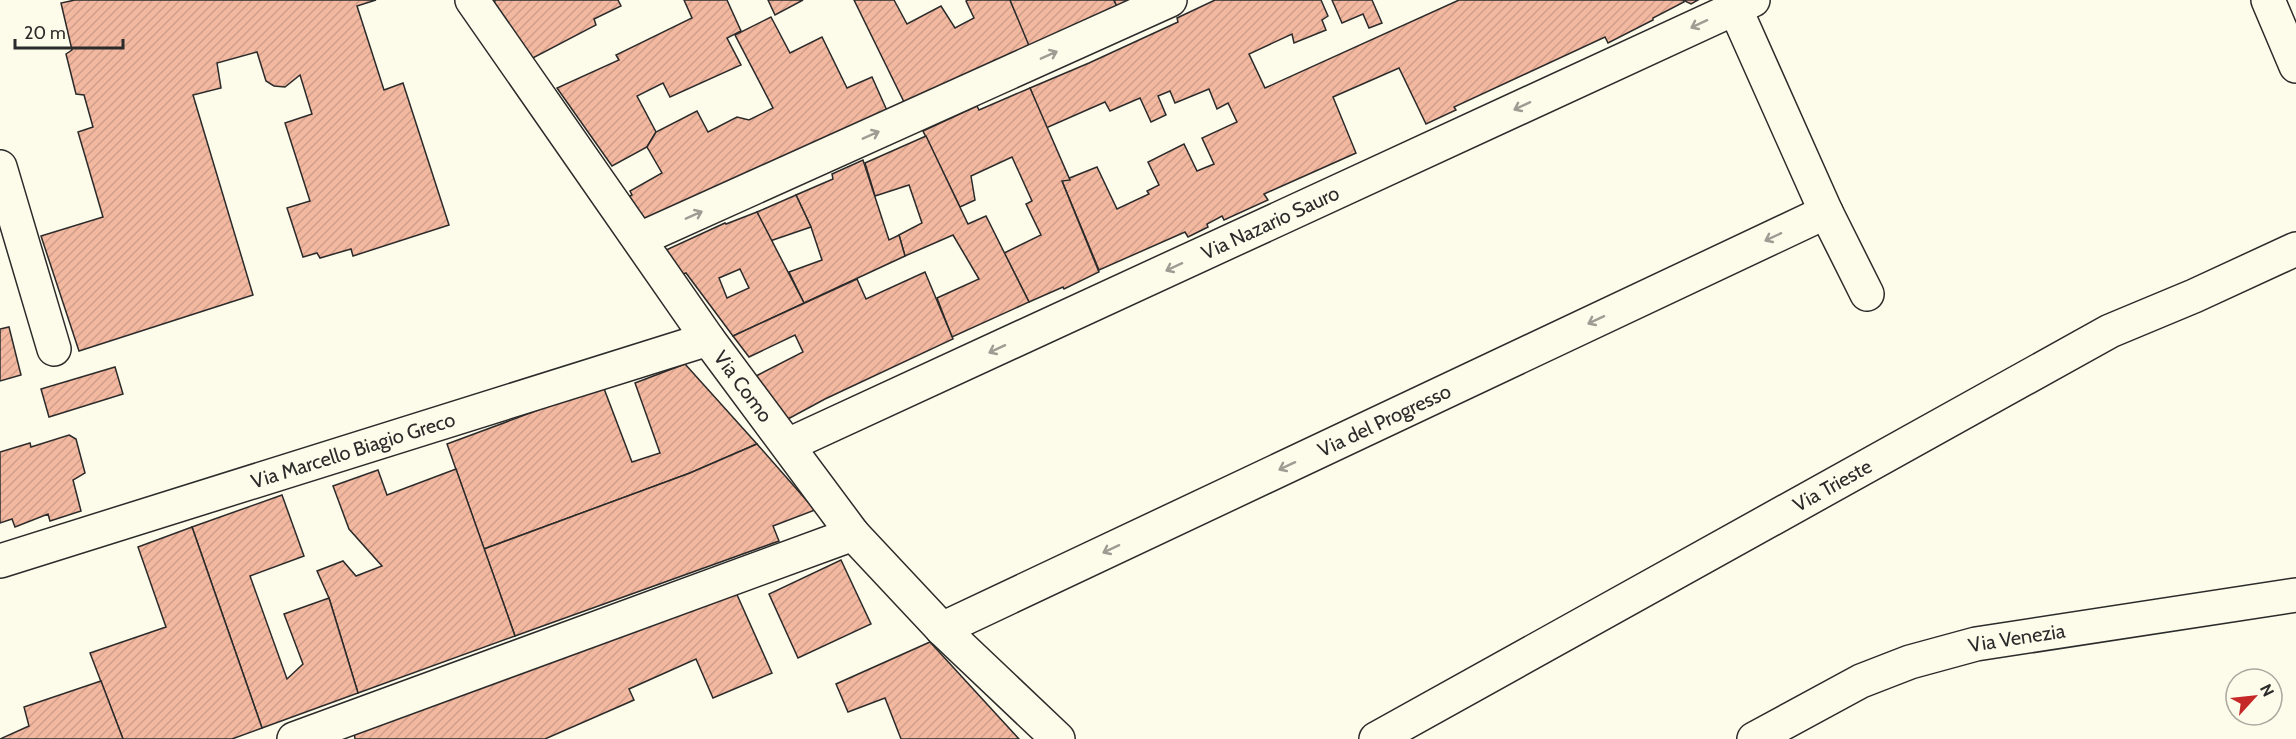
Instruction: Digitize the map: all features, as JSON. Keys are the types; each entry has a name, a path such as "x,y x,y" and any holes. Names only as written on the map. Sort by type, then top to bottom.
{"street":[{"name":"Via Como","path":"472,0 708,339 853,534 942,629 1058,739"},
{"path":"640,239 1170,0"},
{"path":"2268,0 2296,66"},
{"path":"1744,4 1826,212 1867,294"},
{"name":"Via Nazario Sauro","path":"788,445 1744,4"},
{"path":"0,167 54,349"},
{"name":"Via del Progresso","path":"942,629 1826,212"},
{"name":"Via Trieste","path":"1377,739 2110,331 2194,296 2296,249"},
{"name":"Via Marcello Biagio Greco","path":"0,561 708,339"},
{"path":"294,739 853,534"},
{"name":"Via Venezia","path":"1754,739 1861,681 1910,662 1976,644 2296,595"}],"building":[{"path":"75,0 376,0 357,6 384,90 403,83 449,225 353,256 351,249 320,258 317,253 303,257 287,208 310,201 285,123 312,114 300,75 285,87 274,86 266,81 257,52 217,63 221,88 193,95 253,295 79,351 41,236 103,217 78,132 93,127 84,95 76,94 66,54 72,50 61,3"},
{"path":"495,0 618,0 621,6 594,19 596,25 529,60 494,5"},
{"path":"684,0 727,0 741,31 727,38 741,65 670,97 663,83 637,96 656,132 647,147 612,166 557,88 619,60 616,55 692,18"},
{"path":"768,0 803,0 775,15"},
{"path":"854,0 894,0 907,24 941,6 955,28 974,18 966,1 1010,0 1032,50 1004,62 1002,58 995,60 996,63 906,106"},
{"path":"1010,0 1114,0 1118,9 1030,48"},
{"path":"1114,0 1139,0 1118,9"},
{"path":"1215,0 1321,0 1328,16 1322,20 1326,30 1294,43 1292,34 1249,54 1265,88 1459,0 1683,0 1684,2 1608,43 1605,37 1454,107 1456,110 1426,124 1399,68 1333,97 1356,153 1264,194 1268,200 1224,220 1222,216 1207,224 1208,227 1188,237 1185,232 1099,270 1062,181 1097,167 1117,209 1149,194 1147,191 1159,185 1148,162 1184,144 1197,171 1214,164 1202,138 1237,122 1228,103 1217,109 1209,89 1175,103 1170,91 1158,96 1166,115 1151,122 1140,98 1110,111 1105,102 1046,128 1030,88 1178,22 1177,18"},
{"path":"1332,0 1372,0 1382,23 1369,28 1363,14 1342,23"},
{"path":"1683,0 1698,0 1691,4"},
{"path":"771,17 790,53 822,37 847,88 872,77 889,115 648,224 628,197 632,195 630,191 662,173 647,147 656,132 697,111 708,132 737,117 749,120 773,108 735,35"},
{"path":"1030,88 1070,180 1062,181 1099,272 1064,289 1063,287 1029,302 1004,253 1041,235 1026,204 1032,201 1012,157 971,176 975,200 960,207 923,131 977,106 979,110"},
{"path":"926,136 968,224 986,216 1029,302 952,337 937,298 979,279 953,235 905,256 899,235 922,223 909,185 875,196 865,163"},
{"path":"863,160 889,240 899,235 905,256 804,303 789,272 822,260 811,227 796,195 833,179 832,174"},
{"path":"796,195 811,227 770,241 757,212"},
{"path":"757,212 804,303 733,336 666,250","holes":["740,269 749,288 727,298 719,278"]},
{"path":"925,272 953,339 825,399 788,419 756,376 803,352 795,335 749,357 733,336 857,279 866,299"},
{"path":"9,327 21,375 0,381 0,329"},
{"path":"685,364 757,444 690,473 484,549 447,444 603,386 632,462 660,453 635,383"},
{"path":"115,367 123,394 49,417 41,389"},
{"path":"69,435 76,439 85,473 73,480 81,511 50,521 48,514 15,527 12,519 0,523 0,452 30,443 31,447"},
{"path":"757,444 815,510 773,526 779,541 515,636 484,549 690,473"},
{"path":"456,469 515,636 358,693 329,598 317,571 343,561 356,576 382,566 349,529 333,486 378,470 387,495"},
{"path":"282,495 304,556 250,576 287,679 303,664 284,614 329,598 358,693 262,728 192,527"},
{"path":"192,527 262,728 232,739 123,739 90,653 166,627 138,547"},
{"path":"841,560 871,624 798,658 769,594"},
{"path":"734,588 772,673 713,698 696,659 629,689 634,700 545,739 355,739 354,731"},
{"path":"930,642 1019,739 901,739 885,698 848,712 836,684"},
{"path":"101,681 123,739 0,739 29,726 24,707"}]}
